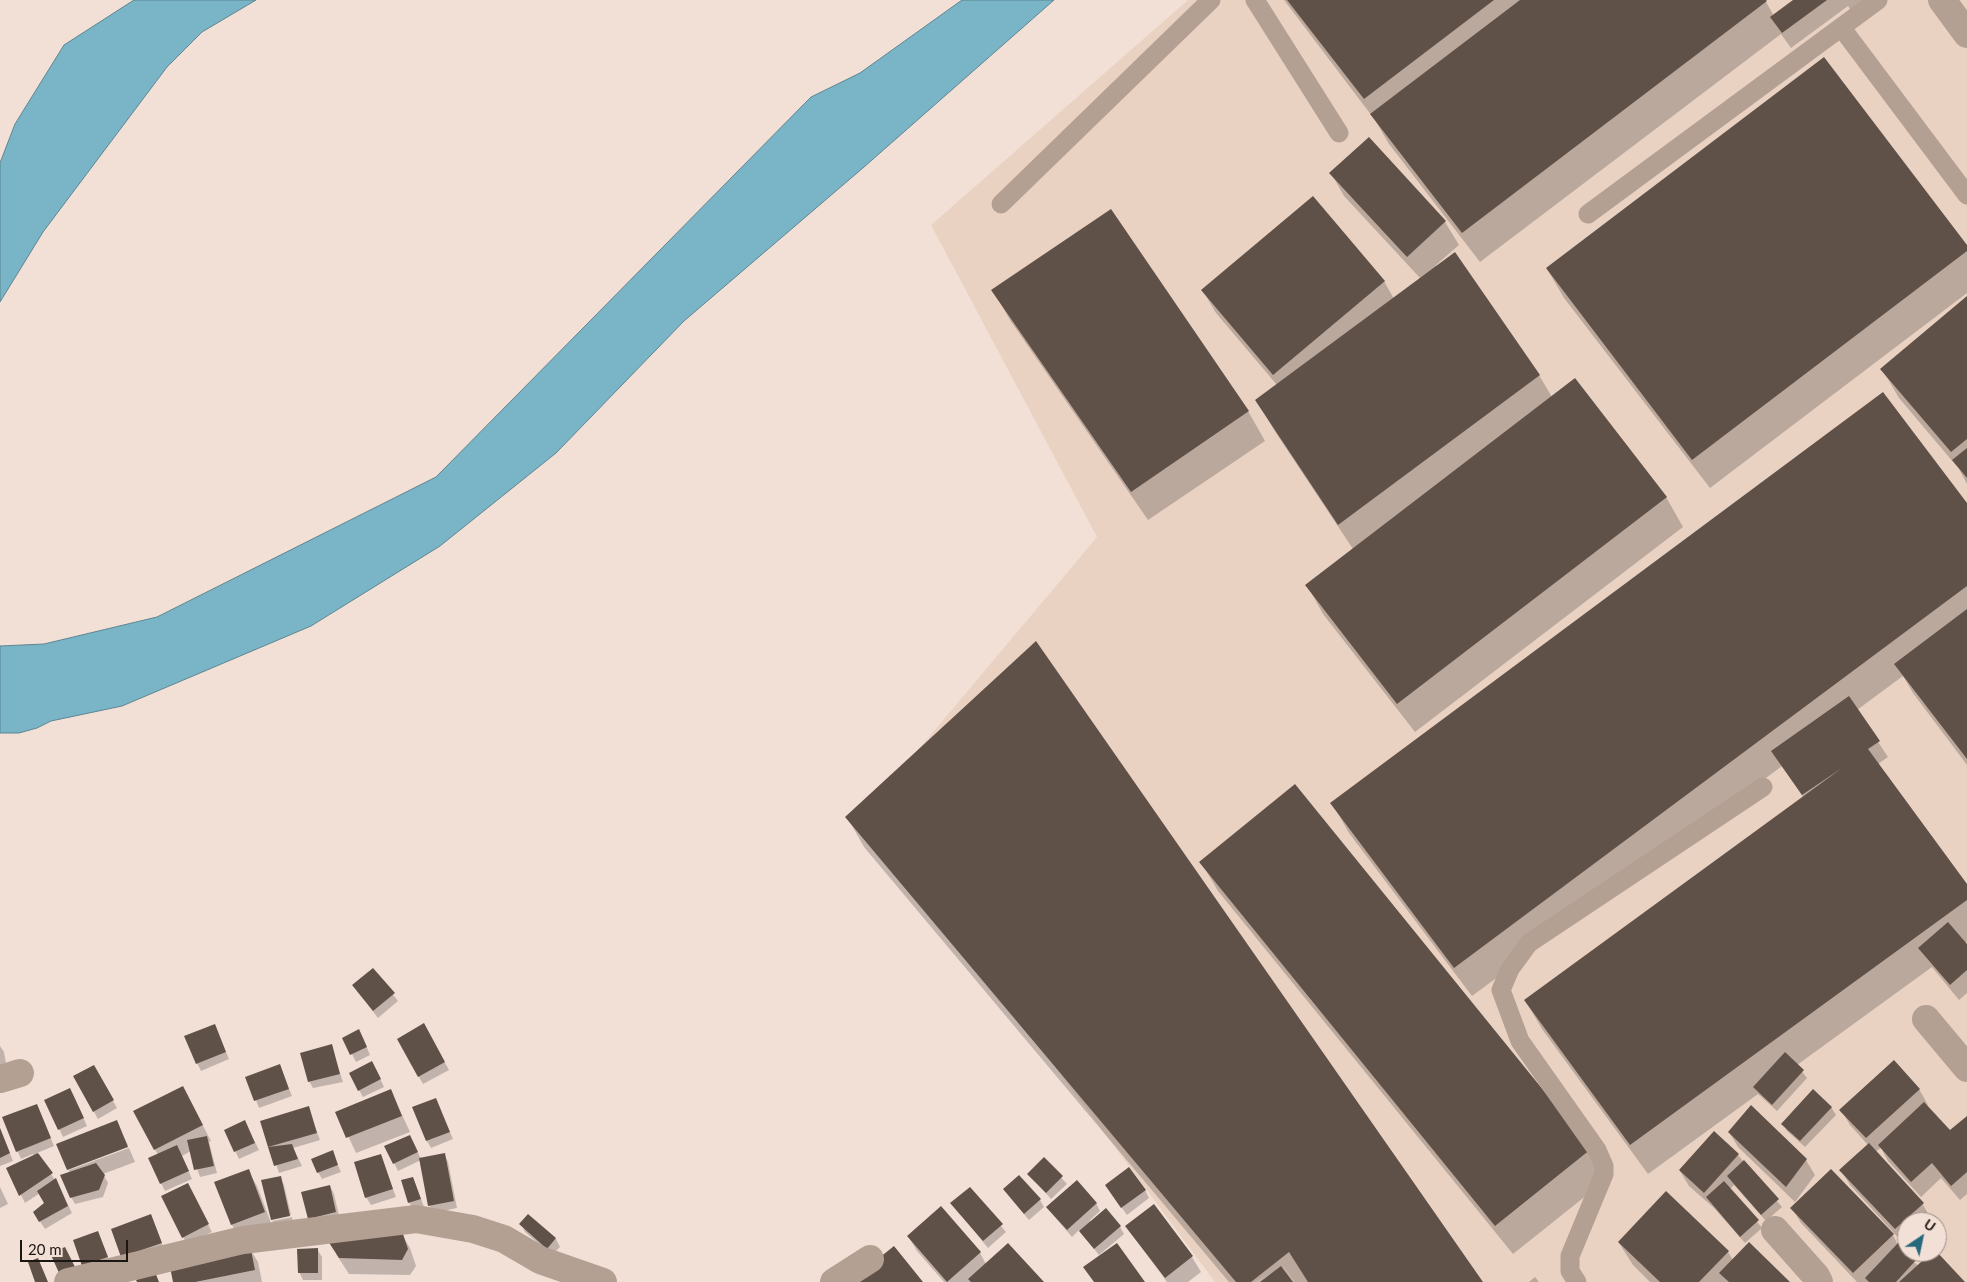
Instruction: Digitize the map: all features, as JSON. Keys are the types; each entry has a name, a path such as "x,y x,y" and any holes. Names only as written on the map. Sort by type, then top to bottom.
{"street":[{"path":"1942,0 1967,34"},
{"path":"1926,1019 1967,1068"},
{"path":"68,1282 161,1271 244,1240 281,1237 416,1218 473,1229 504,1239 540,1260 603,1282"},
{"path":"1775,1230 1816,1276 1819,1282"},
{"path":"834,1282 870,1259"}],"lane":[{"path":"1001,204 1211,0"},
{"path":"1255,0 1339,133"},
{"path":"1588,214 1878,0"},
{"path":"1841,27 1967,195"},
{"path":"1577,1282 1570,1271 1570,1256 1604,1174 1604,1166 1597,1150 1520,1041 1501,990 1510,970 1529,943 1763,787"}],"shaded area":[{"path":"1188,0 1967,0 1967,1282 1295,1282 1284,1267 1255,1282 1215,1282 866,812 1097,537 931,225"}],"water":[{"path":"134,0 256,0 202,32 167,67 43,232 0,302 0,163 15,124 64,45"},
{"path":"962,0 1054,0 864,167 684,321 556,453 440,546 311,626 122,706 51,721 37,728 19,733 0,733 0,646 44,644 157,617 436,477 811,97 860,73"}],"building":[{"path":"1287,0 1494,0 1364,99"},
{"path":"1520,0 1767,1 1462,233 1370,114"},
{"path":"1793,0 1827,0 1782,33 1770,17"},
{"path":"1824,57 1967,245 1967,251 1692,460 1546,268"},
{"path":"1369,137 1446,221 1407,257 1329,173"},
{"path":"1313,196 1385,281 1273,375 1201,290"},
{"path":"1111,209 1249,411 1131,492 991,290"},
{"path":"1455,252 1540,375 1338,525 1255,400"},
{"path":"1967,296 1967,439 1951,452 1880,369"},
{"path":"1575,378 1667,497 1397,704 1305,585"},
{"path":"1883,392 1967,503 1967,586 1454,968 1330,803"},
{"path":"1967,448 1967,478 1952,460"},
{"path":"1967,609 1967,759 1894,664"},
{"path":"1036,641 1483,1282 1308,1282 1289,1252 1251,1282 1236,1282 845,817"},
{"path":"1849,696 1880,741 1868,749 1967,884 1967,900 1630,1145 1524,1000 1842,768 1802,795 1771,751"},
{"path":"1295,784 1591,1149 1495,1226 1199,862"},
{"path":"1948,922 1967,944 1967,970 1950,985 1918,948"},
{"path":"373,968 395,993 373,1011 352,985"},
{"path":"424,1023 445,1062 418,1077 397,1039"},
{"path":"215,1024 226,1052 196,1064 184,1036"},
{"path":"359,1029 367,1047 350,1055 342,1038"},
{"path":"332,1044 340,1074 308,1082 300,1053"},
{"path":"1785,1052 1804,1070 1772,1105 1753,1087"},
{"path":"1894,1060 1920,1089 1866,1138 1839,1110"},
{"path":"372,1061 381,1079 358,1091 349,1073"},
{"path":"280,1064 289,1089 254,1101 245,1077"},
{"path":"94,1065 114,1100 93,1112 73,1076"},
{"path":"183,1086 203,1125 154,1150 133,1111"},
{"path":"70,1088 84,1118 58,1130 44,1100"},
{"path":"391,1089 402,1116 346,1138 335,1112"},
{"path":"1813,1089 1832,1107 1800,1141 1781,1124"},
{"path":"436,1098 450,1132 426,1141 412,1107"},
{"path":"1924,1102 1950,1130 1967,1116 1967,1172 1951,1186 1932,1163 1911,1182 1878,1145"},
{"path":"37,1104 51,1138 16,1152 2,1117"},
{"path":"1751,1105 1807,1159 1786,1187 1728,1132"},
{"path":"309,1106 317,1133 268,1147 260,1121"},
{"path":"117,1120 128,1147 67,1170 56,1144"},
{"path":"245,1120 255,1143 234,1152 224,1130"},
{"path":"0,1128 10,1153 0,1158"},
{"path":"1714,1131 1739,1154 1704,1193 1679,1170"},
{"path":"410,1135 418,1152 393,1164 384,1146"},
{"path":"207,1136 214,1166 194,1170 187,1140"},
{"path":"1869,1143 1924,1203 1914,1212 1897,1212 1897,1227 1895,1229 1839,1170"},
{"path":"292,1144 298,1159 274,1166 268,1147"},
{"path":"177,1145 189,1171 160,1184 148,1158"},
{"path":"333,1150 338,1165 317,1173 311,1159"},
{"path":"38,1153 53,1173 19,1196 6,1168"},
{"path":"445,1153 454,1201 428,1206 419,1158"},
{"path":"381,1154 393,1189 365,1198 354,1162"},
{"path":"1044,1157 1063,1176 1046,1193 1027,1174"},
{"path":"1744,1160 1779,1199 1761,1215 1727,1176"},
{"path":"96,1163 105,1175 99,1190 70,1198 60,1175"},
{"path":"1129,1167 1146,1190 1121,1208 1105,1185"},
{"path":"249,1169 265,1212 231,1225 214,1182"},
{"path":"1831,1169 1894,1234 1853,1273 1790,1208"},
{"path":"1019,1175 1041,1199 1024,1214 1003,1189"},
{"path":"281,1176 290,1216 271,1220 261,1180"},
{"path":"413,1177 421,1199 408,1203 401,1180"},
{"path":"56,1178 68,1206 39,1222 33,1212 44,1203 37,1191"},
{"path":"1077,1180 1097,1203 1067,1230 1046,1207"},
{"path":"1724,1181 1759,1220 1740,1237 1706,1197"},
{"path":"188,1183 209,1224 182,1238 161,1196"},
{"path":"330,1185 336,1212 308,1219 301,1192"},
{"path":"970,1187 1003,1224 983,1241 950,1203"},
{"path":"1666,1191 1729,1251 1699,1282 1660,1282 1618,1242"},
{"path":"1154,1204 1193,1256 1165,1278 1125,1226"},
{"path":"941,1206 981,1252 947,1282 907,1236"},
{"path":"1106,1208 1121,1226 1094,1249 1079,1231"},
{"path":"151,1214 162,1243 121,1257 111,1229"},
{"path":"528,1214 556,1238 547,1249 519,1224"},
{"path":"98,1231 108,1257 82,1266 73,1240"},
{"path":"402,1231 408,1249 402,1260 339,1258 326,1238"},
{"path":"1749,1242 1790,1282 1729,1282 1719,1273"},
{"path":"1008,1243 1044,1282 971,1282 968,1279"},
{"path":"1117,1243 1145,1282 1094,1282 1083,1267"},
{"path":"1897,1244 1897,1262 1914,1262 1896,1282 1869,1282 1865,1278"},
{"path":"250,1245 255,1270 195,1282 173,1282 169,1262"},
{"path":"894,1246 923,1282 849,1282"},
{"path":"65,1247 76,1269 60,1275 50,1253"},
{"path":"318,1248 318,1273 298,1273 297,1249"},
{"path":"38,1258 48,1282 35,1282 28,1262"},
{"path":"1921,1262 1946,1262 1965,1282 1899,1282"},
{"path":"1281,1266 1293,1282 1260,1282"},
{"path":"155,1272 159,1282 137,1282 136,1280"}]}
